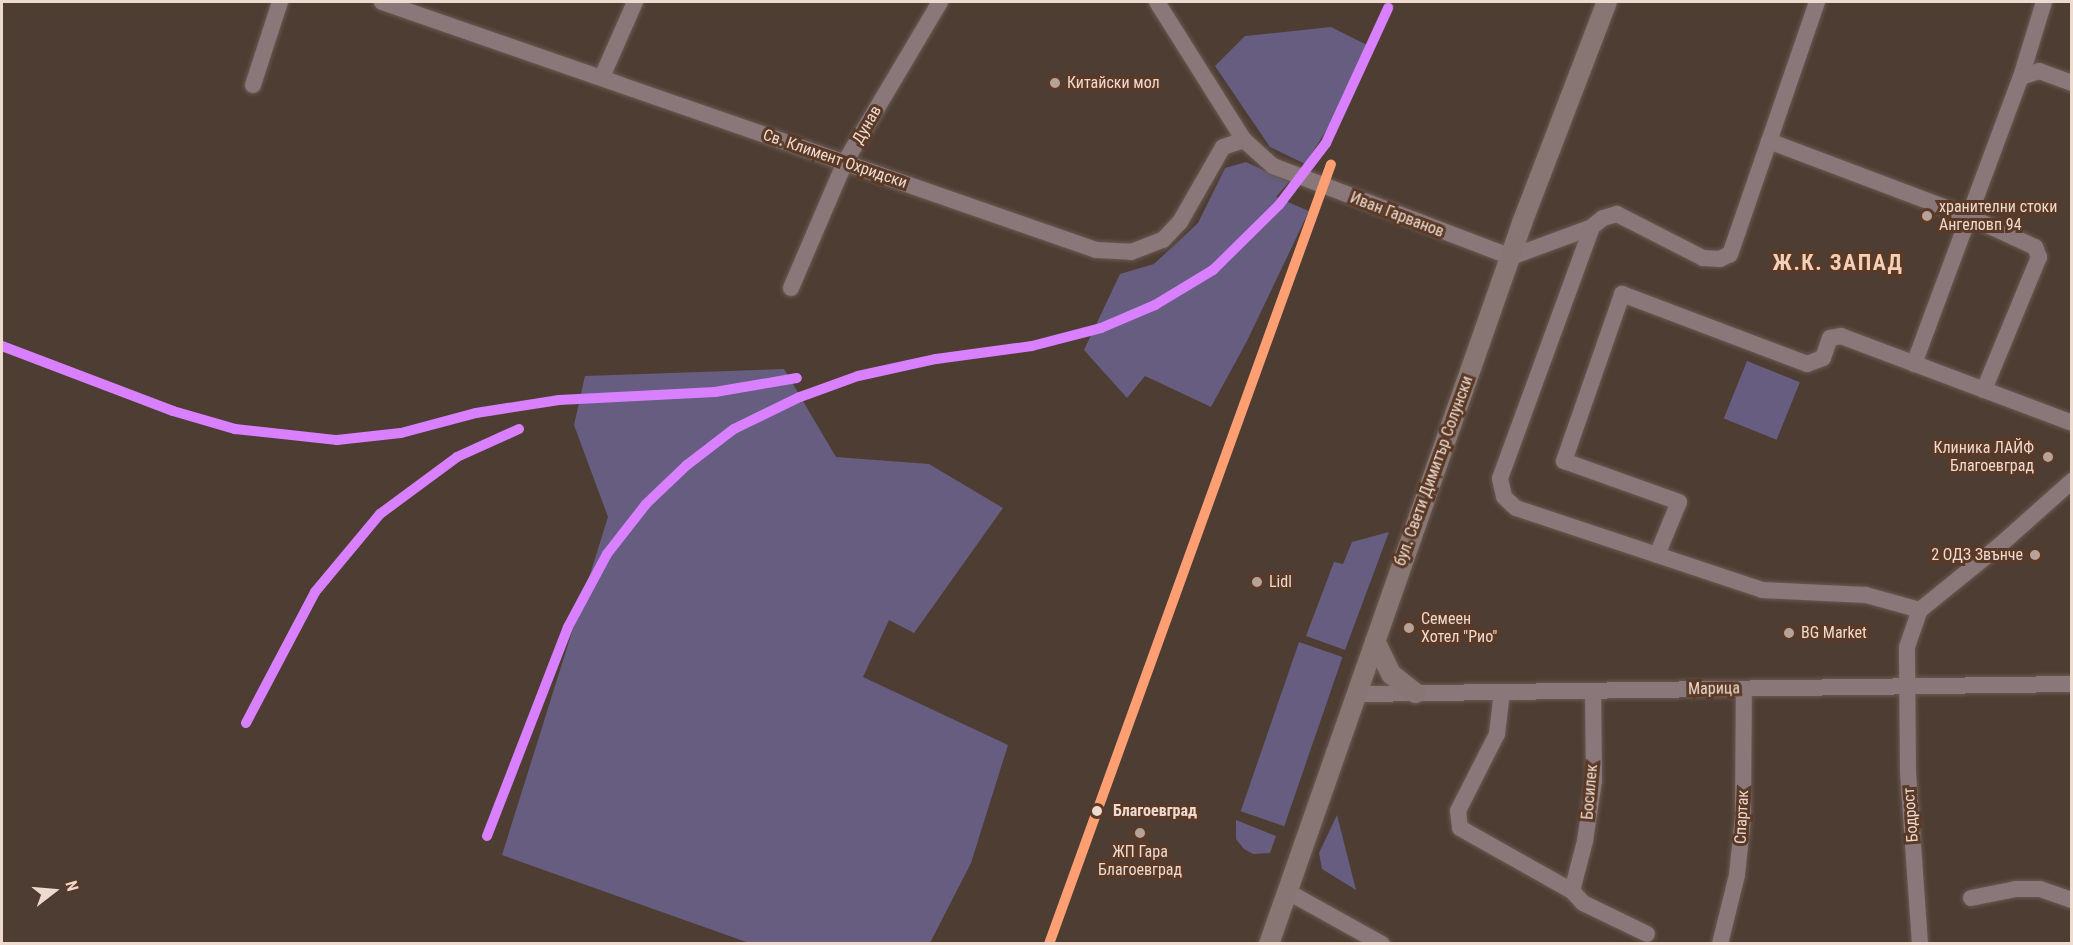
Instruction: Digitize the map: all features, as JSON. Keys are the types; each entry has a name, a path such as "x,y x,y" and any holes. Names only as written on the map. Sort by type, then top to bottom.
{"main road":[{"name":"бул. Свети Димитър Солунски","path":"1269,944 1510,257 1607,2"},
{"path":"1376,641 1391,674 1415,693"}],"street":[{"path":"253,85 280,2"},
{"name":"Св. Климент Охридски","path":"381,2 1096,249 1131,252 1171,232 1223,147 1244,140"},
{"path":"602,77 636,2"},
{"name":"Дунав","path":"791,288 845,162 940,2"},
{"name":"Иван Гарванов","path":"1157,2 1244,140 1256,154 1300,179 1510,257"},
{"path":"1510,257 1592,227 1603,218 1617,214 1703,258 1720,260 1730,254 1816,2"},
{"path":"1914,364 1971,217 2021,77 2044,2"},
{"path":"2021,77 2039,71 2072,83"},
{"path":"1769,141 1971,217 2035,247 2039,256 1984,390"},
{"path":"1592,227 1500,478 1504,497 1516,508 1762,590 1866,595 1920,610 2000,546 2072,481"},
{"path":"1657,555 1679,502 1564,461 1622,294 1807,364 1823,358 1830,338 1835,336 2072,423"},
{"name":"Бодрост","path":"1920,610 1907,647 1906,687 1920,944"},
{"name":"Марица","path":"1357,694 2072,684"},
{"name":"Спартак","path":"1720,944 1737,875 1743,817 1744,689"},
{"name":"Босилек","path":"1572,891 1594,781 1593,691"},
{"path":"1502,692 1497,734 1458,811 1457,823 1465,833 1572,891 1583,903 1647,934"},
{"path":"1971,898 2016,889 2040,889 2072,900"},
{"path":"1288,892 1382,944"}],"shaded area":[{"path":"1331,27 1369,46 1336,115 1305,164 1270,147 1215,66 1245,36"},
{"path":"1246,162 1289,182 1276,197 1309,211 1247,341 1211,407 1145,376 1127,398 1084,350 1120,274 1154,264 1198,223 1225,168"},
{"path":"1747,361 1800,382 1777,440 1724,418"},
{"path":"784,369 836,457 929,464 1003,508 914,633 889,620 863,677 1008,745 971,863 930,943 749,943 502,855 608,517 574,425 585,376"},
{"path":"1389,532 1345,650 1306,636 1334,562 1343,564 1352,542"},
{"path":"1299,642 1342,657 1284,826 1241,811"},
{"path":"1337,815 1356,890 1322,869 1319,853"},
{"path":"1236,820 1276,836 1270,853 1253,854 1244,849 1236,839"}],"transit line":[{"path":"487,836 568,627 607,554 646,504 687,465 734,429 800,397 858,376 936,359 1032,346 1101,328 1155,305 1213,270 1279,205 1326,143 1388,8"},
{"path":"1049,944 1331,164"},
{"path":"2,346 173,411 235,429 337,440 401,433 476,413 559,400 715,392 797,378"},
{"path":"246,723 315,592 380,514 457,457 519,429"}],"place":[{"name":"Китайски мол","path":"1055,83"},
{"name":"хранителни стоки Ангеловп 94","path":"1927,216"},
{"name":"Клиника ЛАЙФ Благоевград","path":"2048,457"},
{"name":"2 ОДЗ Звънче","path":"2035,555"},
{"name":"Lidl","path":"1257,582"},
{"name":"Семеен Хотел \"Рио\"","path":"1409,628"},
{"name":"BG Market","path":"1789,633"},
{"name":"Благоевград","path":"1097,811"},
{"name":"ЖП Гара Благоевград","path":"1140,833"}],"district":[{"name":"Ж.К. ЗАПАД","path":"1838,263"}]}
